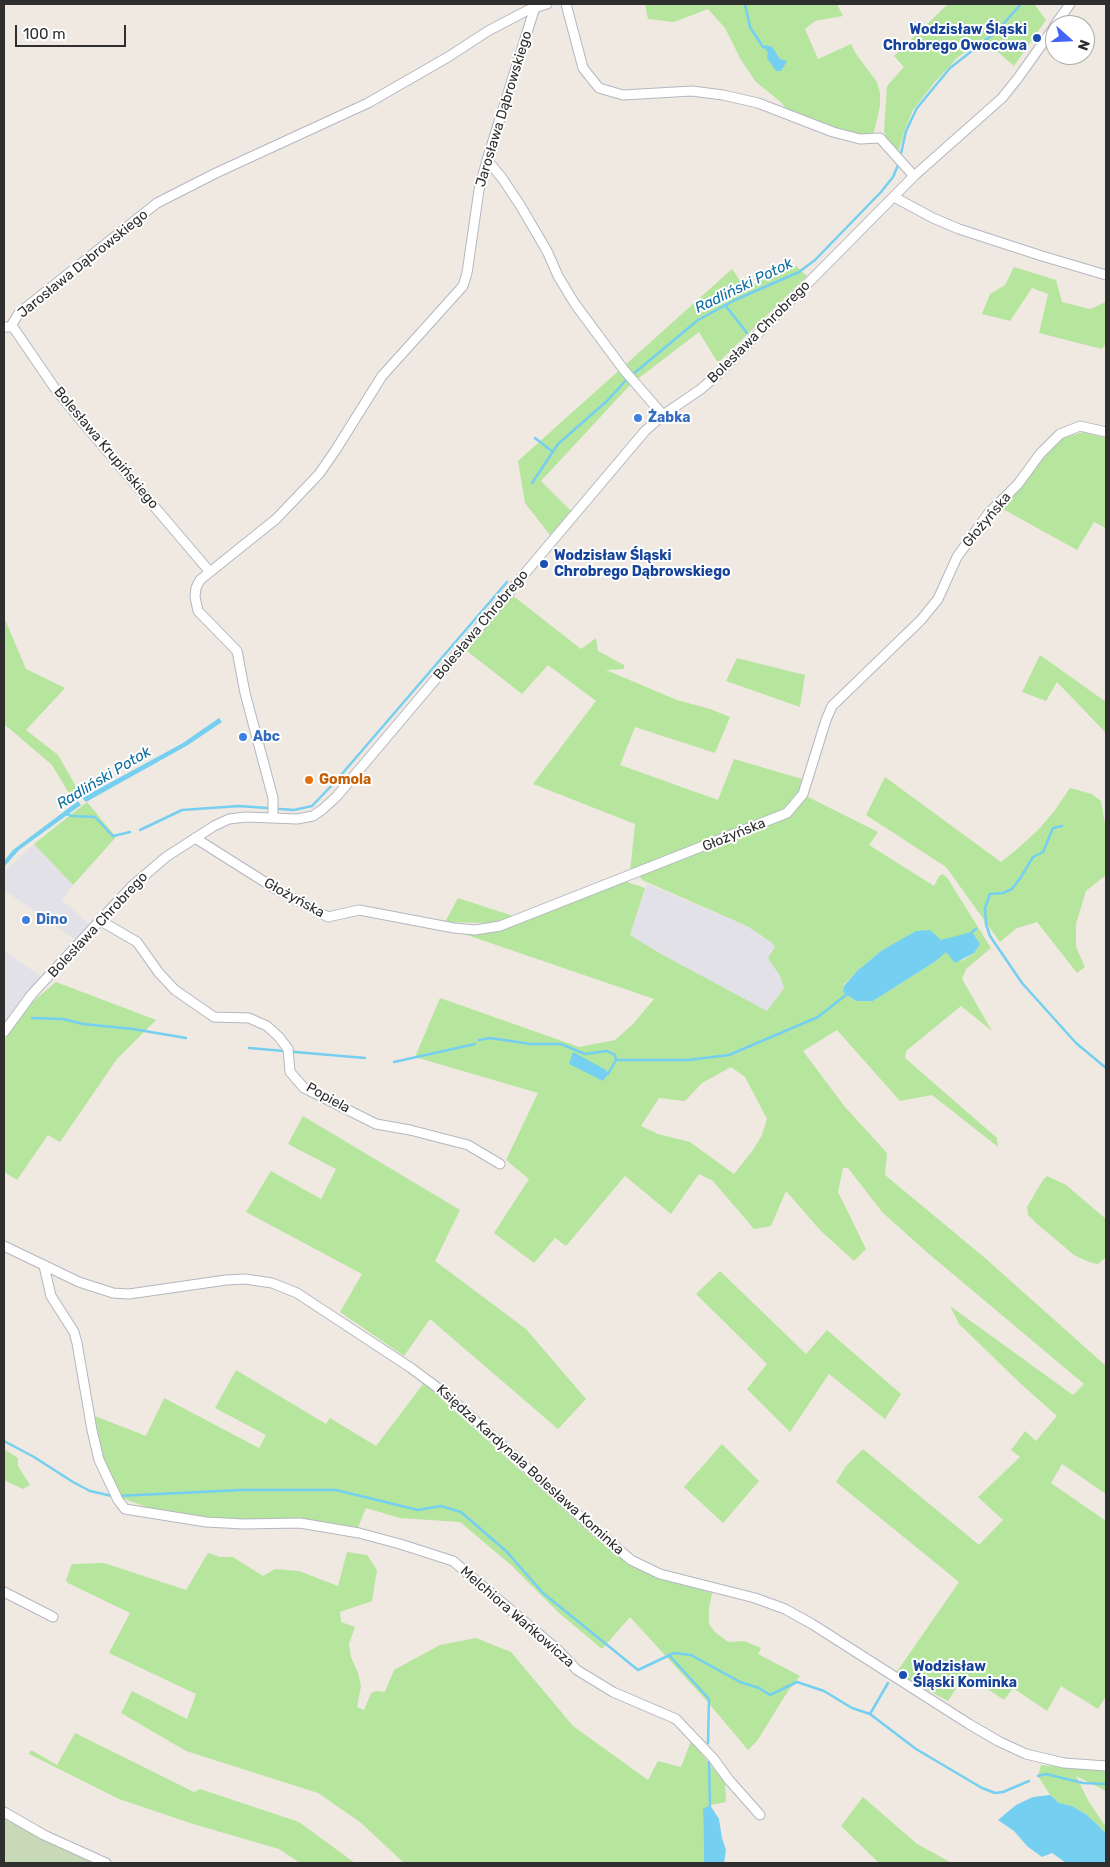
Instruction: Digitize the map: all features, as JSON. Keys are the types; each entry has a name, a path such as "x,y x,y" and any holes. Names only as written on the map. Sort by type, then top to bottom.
{"street":[{"path":"535,8 548,4"},
{"path":"566,4 583,68 599,88 623,95 692,91 724,95 758,103 833,132 860,138 880,138 914,176"},
{"name":"Bolesława Chrobrego","path":"1062,15 1070,4"},
{"name":"Jarosława Dąbrowskiego","path":"273,811 273,798 245,693 237,651 198,610 195,597 196,588 200,580 276,519 318,474 335,451 382,376 463,286 487,160 535,8"},
{"name":"Jarosława Dąbrowskiego","path":"7,326 19,314 157,203 216,173 368,103 488,32 535,8"},
{"name":"Bolesława Chrobrego","path":"4,1032 32,994 145,874 166,857 229,819 273,811 297,819 313,816 337,796 629,450 663,415 701,389 717,375 914,176 1002,98 1045,39"},
{"path":"487,160 520,205 575,304 624,370 663,415"},
{"path":"894,196 933,218 967,232 1106,275"},
{"name":"Bolesława Krupińskiego","path":"7,326 17,331 54,386 79,418 210,572"},
{"name":"Głożyńska","path":"195,838 276,889 328,917 359,910 454,928 475,930 500,926 787,813 803,794 832,706 922,620 938,599 957,557 988,514 1018,484 1040,454 1060,434 1080,426 1106,432"},
{"name":"Popiela","path":"101,921 137,942 159,973 175,990 214,1017 248,1018 259,1021 273,1031 288,1052 290,1072 304,1088 376,1124 410,1130 468,1145 500,1164"},
{"name":"Księdza Kardynała Bolesława Kominka","path":"4,1246 79,1282 113,1293 129,1294 245,1279 272,1284 297,1293 411,1368 446,1394 586,1522 631,1560 660,1574 755,1598 785,1609 812,1624 969,1724 998,1741 1026,1754 1064,1763 1106,1766"},
{"name":"Melchiora Wańkowicza","path":"44,1266 51,1296 74,1332 99,1460 115,1495 125,1509 206,1522 244,1524 300,1523 359,1533 400,1544 453,1562 559,1650 577,1670 613,1692 676,1719 714,1758 729,1780 760,1815"},
{"path":"4,1592 53,1617"},
{"path":"4,1812 44,1835 106,1863"}],"shaded area":[{"path":"34,844 73,885 62,900 90,925 76,940 4,890 4,872"},
{"path":"647,884 747,926 776,947 769,958 780,976 784,988 766,1012 630,935"},
{"path":"4,951 42,977 21,999 4,1025"}],"green space":[{"path":"645,4 837,4 843,16 815,21 805,29 818,59 851,44 856,54 877,82 880,93 880,106 873,136 857,135 814,122 785,108 782,103 756,82 741,60 725,28 708,9 674,22 648,19"},
{"path":"948,4 1036,4 1045,19 1045,21 1014,66 983,39 958,57 913,110 898,153 887,141 884,131 887,86 904,67 894,56"},
{"path":"796,266 807,276 718,363 699,332 631,384 541,481 571,511 550,535 525,503 518,461 732,269 745,288"},
{"path":"1014,267 1056,280 1062,302 1090,309 1106,302 1106,343 1102,349 1039,333 1048,294 1032,288 1010,321 982,314 990,294 1005,285"},
{"path":"1083,432 1106,438 1106,528 1094,522 1077,550 1001,508 1060,439"},
{"path":"512,595 581,649 596,638 598,651 624,665 624,669 606,670 677,700 710,709 730,717 715,753 635,727 620,765 718,800 734,759 802,779 803,785 797,797 776,814 630,872 635,824 533,784 596,701 548,665 522,694 467,651"},
{"path":"4,617 26,669 65,688 26,730 58,755 81,795 73,800 52,765 4,724"},
{"path":"1040,655 1106,702 1106,733 1057,682 1046,701 1022,692"},
{"path":"737,658 805,675 800,707 726,681"},
{"path":"885,777 1001,862 1039,829 1070,788 1092,794 1101,801 1106,829 1106,875 1086,891 1076,924 1076,947 1085,967 1077,973 1037,922 1017,928 1000,942 946,867 866,815"},
{"path":"806,796 878,832 869,845 934,886 939,876 943,874 991,948 966,969 962,979 992,1031 961,1006 906,1051 905,1058 997,1138 998,1147 932,1095 900,1101 837,1030 803,1051 845,1107 887,1153 885,1175 985,1258 1106,1366 1106,1494 1062,1464 1051,1483 1106,1521 1106,1696 1098,1709 1061,1686 1047,1711 1013,1688 1004,1700 965,1674 948,1701 896,1673 959,1582 836,1482 846,1466 863,1449 979,1545 1003,1520 978,1497 1020,1457 1011,1450 1025,1431 1036,1441 1057,1416 959,1324 950,1306 1073,1395 1084,1384 883,1213 848,1168 843,1168 838,1192 866,1249 854,1261 820,1230 786,1191 771,1226 754,1229 713,1181 699,1174 671,1214 625,1176 566,1246 555,1238 534,1263 494,1233 529,1179 506,1160 538,1093 415,1057 440,998 579,1047 615,1040 633,1024 654,999 467,935 506,928 624,881 645,888 630,935 661,954 767,1011 784,988 780,976 768,958 775,947 771,942 747,926 642,880 639,875 791,816","holes":["941,940 980,944 974,953 962,961 946,951 936,961 873,1001 856,1001 843,992 844,985 857,971 881,951","731,1067 745,1077 767,1119 762,1135 734,1174 690,1142 658,1134 641,1126 659,1098 685,1101 702,1083"]},
{"path":"87,802 116,837 73,885 34,844"},
{"path":"458,898 513,916 490,923 445,922"},
{"path":"56,982 156,1020 117,1059 60,1142 48,1135 17,1180 4,1172 4,1041 30,1004"},
{"path":"303,1116 460,1210 435,1261 526,1329 586,1399 558,1429 430,1319 404,1356 340,1312 362,1274 246,1212 271,1171 321,1199 336,1169 288,1144"},
{"path":"1047,1176 1066,1185 1106,1219 1106,1257 1098,1264 1074,1255 1028,1215 1027,1207"},
{"path":"720,1271 806,1354 827,1330 901,1394 885,1419 829,1374 790,1432 747,1389 767,1364 696,1294"},
{"path":"236,1370 326,1424 330,1418 376,1446 424,1383 591,1534 635,1568 712,1593 709,1608 709,1624 715,1632 728,1642 744,1641 761,1648 758,1654 800,1676 788,1691 757,1741 748,1750 706,1700 630,1617 602,1649 559,1613 511,1565 460,1522 400,1518 366,1508 357,1530 322,1531 285,1525 183,1521 125,1499 121,1500 98,1447 100,1446 95,1416 146,1436 164,1398 259,1448 266,1435 215,1408"},
{"path":"722,1444 759,1481 723,1523 684,1487"},
{"path":"4,1449 18,1458 18,1466 30,1485 23,1489 4,1480"},
{"path":"347,1552 367,1555 377,1570 372,1601 340,1612 341,1622 355,1627 349,1644 351,1657 361,1686 357,1707 364,1710 371,1693 376,1691 385,1692 394,1670 440,1645 476,1638 511,1652 573,1726 648,1780 658,1761 681,1767 691,1741 725,1783 726,1802 710,1805 703,1810 704,1863 404,1863 360,1822 318,1793 186,1751 121,1713 132,1691 187,1719 196,1694 109,1653 130,1613 68,1583 66,1580 72,1564 104,1563 186,1590 208,1553 220,1557 233,1557 263,1576 275,1569 299,1571 338,1586"},
{"path":"75,1733 194,1792 200,1789 299,1822 355,1863 300,1863 279,1849 193,1824 119,1799 29,1754 31,1750 57,1765"},
{"path":"1041,1765 1106,1771 1106,1791 1076,1776 1089,1802 1106,1827 1106,1833 1087,1815 1072,1806 1059,1803 1050,1795 1038,1776"},
{"path":"863,1797 917,1844 952,1863 879,1863 841,1826"},
{"path":"4,1816 74,1854 96,1863 4,1863"}],"water":[{"path":"766,45 772,47 780,59 787,61 781,71 776,71 767,58 768,52 763,47"},
{"path":"219,718 222,722 188,745 86,802 82,798 183,743"},
{"path":"78,801 81,805 19,850 4,867 4,861 13,850"},
{"path":"930,930 941,940 972,932 980,944 974,953 955,963 946,952 936,961 873,1001 856,1001 843,992 844,986 857,971 881,951 916,931"},
{"path":"573,1052 606,1070 608,1074 603,1081 569,1064"},
{"path":"1050,1795 1059,1803 1072,1806 1087,1815 1106,1833 1106,1861 1102,1863 1066,1863 1052,1853 1042,1857 1027,1846 1014,1831 998,1820 1016,1805 1033,1797"},
{"path":"710,1805 719,1819 726,1850 724,1863 704,1863 703,1809"}],"waterway":[{"path":"745,4 750,27 763,47"},
{"name":"Radliński Potok","path":"900,158 906,131 917,108 950,68 996,32 1021,4"},
{"name":"Radliński Potok","path":"632,375 698,320 735,300 799,272 815,260 881,192 893,177 899,163"},
{"path":"725,305 747,333"},
{"name":"Radliński Potok","path":"532,483 558,444 607,401 628,378"},
{"path":"535,438 553,452"},
{"path":"140,830 182,810 239,806 294,810 312,806 335,782 507,582"},
{"path":"66,814 95,817 113,836 130,832"},
{"path":"1062,826 1053,828 1043,852 1033,857 1012,889 1003,893 990,894 985,908 986,924 990,936 1022,983 1076,1043 1106,1068"},
{"path":"972,932 976,929"},
{"path":"479,1040 490,1038 531,1044 561,1044 585,1054 607,1051 615,1055 616,1060 688,1060 729,1055 818,1017 847,994"},
{"path":"32,1018 63,1019 83,1024 133,1029 186,1038"},
{"path":"394,1062 475,1044"},
{"path":"249,1048 365,1058"},
{"path":"608,1074 616,1060"},
{"path":"4,1441 90,1491 112,1496"},
{"path":"118,1496 241,1490 336,1490 418,1510 441,1506 461,1512 506,1551 543,1593 638,1670 674,1653 691,1655 740,1682 759,1688 770,1695 797,1682 824,1691 852,1708 870,1714 916,1749 982,1788 995,1793 1003,1792 1029,1781"},
{"path":"669,1655 709,1699 708,1743"},
{"path":"870,1714 888,1683"},
{"path":"709,1761 710,1805"},
{"path":"1038,1776 1046,1774 1083,1783 1106,1784"}],"place":[{"name":"Wodzisław Śląski Chrobrego Owocowa","path":"1037,38"},
{"name":"Żabka","path":"638,418"},
{"name":"Wodzisław Śląski Chrobrego Dąbrowskiego","path":"544,564"},
{"name":"Abc","path":"243,737"},
{"name":"Gomola","path":"309,780"},
{"name":"Dino","path":"26,920"},
{"name":"Wodzisław Śląski Kominka","path":"903,1675"}]}
